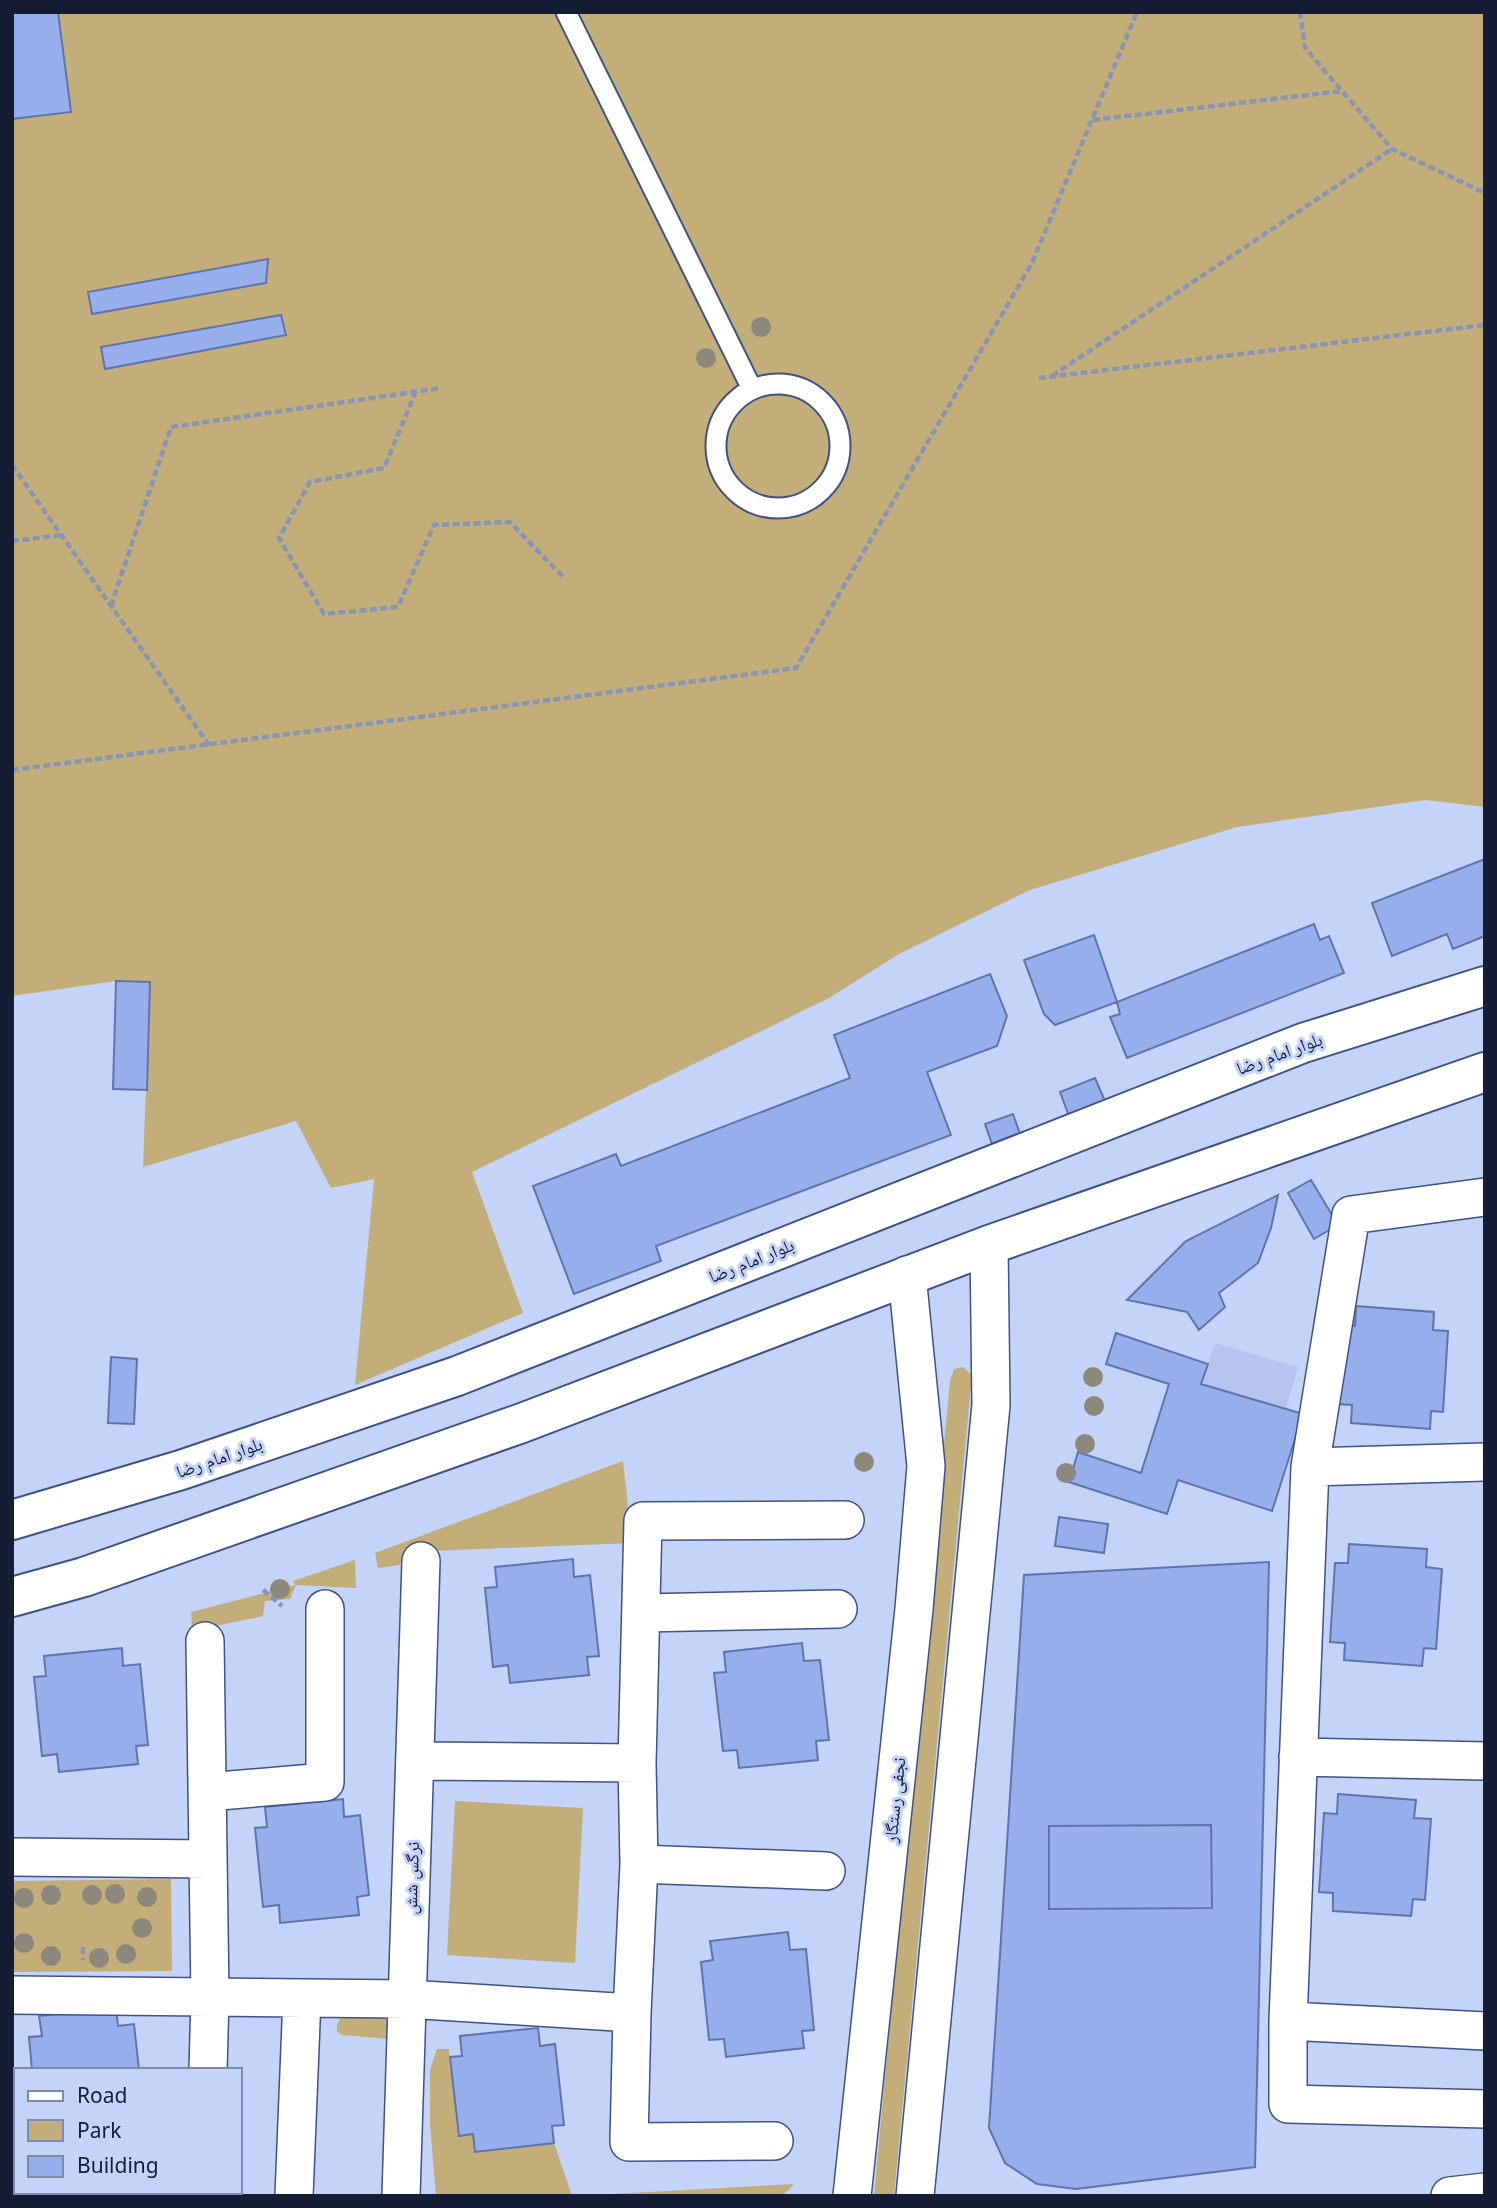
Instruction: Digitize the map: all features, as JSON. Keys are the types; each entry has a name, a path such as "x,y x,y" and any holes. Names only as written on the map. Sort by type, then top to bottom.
{"street":[{"name":"بلوار امام رضا","path":"12,1520 181,1470 457,1376 1303,1043 1485,986"},
{"path":"12,1597 84,1577 522,1423 989,1245 1485,1072"},
{"path":"1485,1197 1351,1215 1310,1467 1288,2021 1288,2104 1485,2109"},
{"path":"915,2196 991,1405 989,1245"},
{"name":"نجفی رستگار","path":"852,2196 914,1609 926,1466 907,1275"},
{"path":"1310,1467 1485,1462"},
{"path":"774,2141 629,2142 639,1864 637,1763 643,1521 845,1520"},
{"name":"نرگس شش","path":"401,2196 422,1561"},
{"path":"207,1792 325,1782 325,1609"},
{"path":"640,1613 838,1609"},
{"path":"205,1641 210,1997 208,2068"},
{"path":"1298,1757 1485,1761"},
{"path":"416,1760 637,1763"},
{"path":"12,1857 208,1859"},
{"path":"639,1864 826,1871"},
{"path":"12,1994 407,1999 632,2013"},
{"path":"294,2196 302,1998"},
{"path":"1288,2021 1485,2031"},
{"path":"1450,2196 1485,2192"}],"lane":[{"path":"566,12 751,389"},
{"path":"772,383 792,384 811,393 826,406 837,424 841,445 838,465 828,483 814,498 795,507 774,509 754,504 736,493 723,477 716,458 716,437 722,417 734,400 751,389 772,383"}],"path":[{"path":"12,771 796,668 1032,263 1138,12"},
{"path":"1300,12 1305,48 1392,149 1485,193"},
{"path":"1092,120 1342,91"},
{"path":"1051,377 1392,149"},
{"path":"1039,378 1485,325"},
{"path":"111,606 171,427 441,388"},
{"path":"416,391 384,468 310,482 279,538 324,614 398,607 434,525 510,522 565,578"},
{"path":"12,465 209,744"},
{"path":"12,541 62,535"},
{"path":"263,1590 282,1606"}],"shaded area":[{"path":"1215,1343 1298,1367 1286,1409 1201,1384"}],"green space":[{"path":"12,12 1485,12 1485,807 1425,800 1237,827 1030,890 899,954 829,998 472,1172 523,1313 355,1385 374,1179 331,1188 296,1121 143,1167 150,982 116,981 12,996"},
{"path":"963,1367 972,1375 894,2196 874,2196 950,1381 954,1369"},
{"path":"623,1461 632,1543 404,1552 400,1565 378,1568 375,1553"},
{"path":"355,1560 356,1588 296,1585 290,1599 265,1601 263,1616 192,1631 191,1612 295,1585 293,1581"},
{"path":"455,1801 583,1808 575,1963 447,1955"},
{"path":"171,1879 172,1971 12,1972 12,1881"},
{"path":"380,2015 389,2021 390,2039 342,2035 337,2031 341,2016"},
{"path":"437,2049 449,2049 459,2135 473,2134 475,2152 554,2143 572,2196 436,2196 430,2125 430,2070"},
{"path":"794,2184 782,2196 574,2196"}],"building":[{"path":"12,12 58,12 71,112 12,119"},
{"path":"268,259 266,283 92,314 88,292"},
{"path":"281,315 286,335 105,369 101,347"},
{"path":"1485,859 1485,936 1453,949 1447,934 1392,956 1372,903"},
{"path":"1314,924 1320,940 1329,936 1344,973 1127,1058 1110,1017 1120,1014 1117,1002"},
{"path":"1094,935 1117,1002 1055,1025 1044,1014 1024,960"},
{"path":"990,974 1007,1016 997,1046 927,1072 951,1135 656,1246 661,1261 574,1294 533,1186 616,1154 621,1166 850,1078 834,1035"},
{"path":"116,981 150,982 147,1090 113,1089"},
{"path":"1095,1078 1105,1101 1069,1116 1060,1092"},
{"path":"1013,1114 1020,1134 992,1144 985,1124"},
{"path":"1311,1180 1338,1225 1314,1239 1288,1193"},
{"path":"1278,1195 1271,1228 1258,1263 1219,1293 1225,1307 1199,1330 1187,1312 1127,1300 1186,1241"},
{"path":"1356,1306 1434,1312 1433,1330 1448,1331 1443,1412 1431,1411 1430,1429 1351,1423 1352,1405 1337,1404 1343,1325 1355,1326"},
{"path":"1116,1333 1208,1364 1201,1384 1303,1414 1272,1511 1178,1480 1167,1514 1069,1482 1078,1452 1141,1473 1169,1384 1106,1364"},
{"path":"111,1357 137,1359 134,1424 108,1423"},
{"path":"1059,1517 1108,1524 1104,1553 1055,1546"},
{"path":"1349,1544 1427,1549 1426,1567 1442,1569 1436,1649 1424,1648 1422,1666 1344,1660 1345,1643 1330,1642 1335,1563 1348,1563"},
{"path":"573,1559 574,1577 590,1575 599,1656 587,1657 589,1675 510,1683 508,1665 493,1667 485,1588 497,1587 495,1567"},
{"path":"1269,1562 1255,2167 1076,2189 1037,2184 1005,2163 989,2128 1024,1575"},
{"path":"802,1643 804,1661 820,1660 829,1740 816,1741 818,1760 739,1768 737,1750 723,1751 714,1673 726,1672 724,1652"},
{"path":"122,1648 123,1666 140,1664 148,1745 136,1746 138,1764 59,1772 57,1754 42,1756 34,1677 46,1676 44,1656"},
{"path":"1338,1794 1416,1800 1414,1818 1431,1819 1425,1900 1413,1899 1411,1916 1333,1911 1333,1893 1319,1892 1324,1813 1337,1814"},
{"path":"343,1799 344,1817 360,1815 369,1895 357,1897 359,1915 280,1923 279,1905 263,1907 255,1828 267,1827 265,1807"},
{"path":"1211,1825 1212,1908 1049,1909 1049,1826"},
{"path":"788,1932 790,1950 806,1949 814,2030 802,2031 804,2048 726,2057 724,2039 709,2040 701,1962 713,1960 710,1941"},
{"path":"116,2008 118,2026 134,2024 139,2068 32,2068 29,2037 42,2036 39,2016"},
{"path":"538,2028 540,2046 555,2044 564,2125 552,2126 554,2143 475,2152 473,2134 459,2136 450,2057 462,2056 460,2036"}]}
